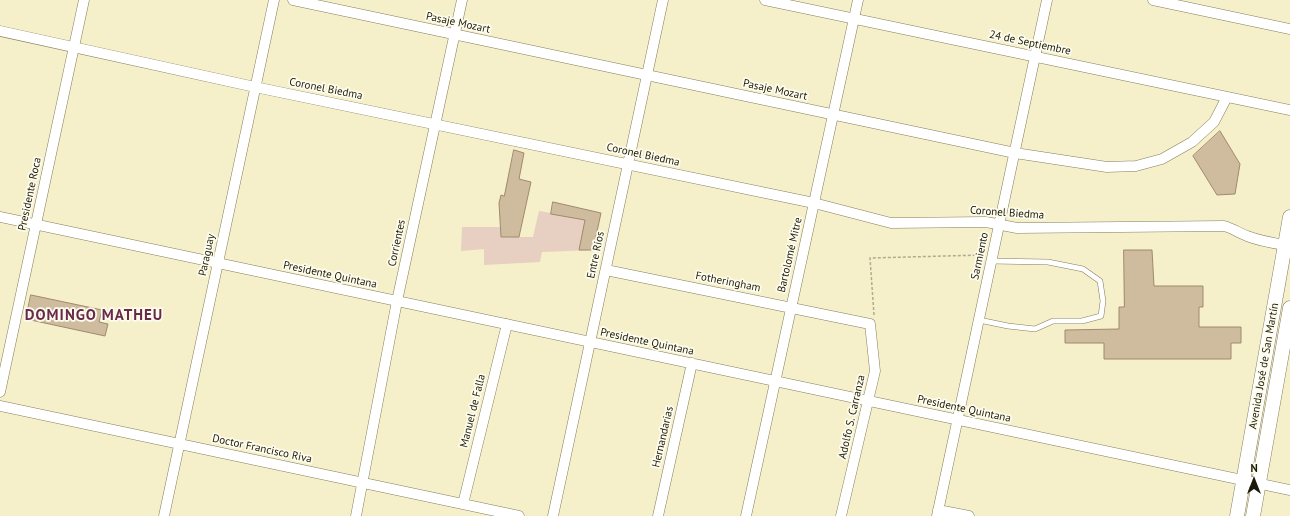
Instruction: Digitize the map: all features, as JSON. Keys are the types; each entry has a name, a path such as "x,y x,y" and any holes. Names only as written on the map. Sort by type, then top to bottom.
{"main road":[{"name":"Avenida José de San Martín","path":"1237,516 1290,217"},
{"name":"Avenida José de San Martín","path":"1253,516 1290,308"}],"street":[{"name":"Presidente Roca","path":"0,392 84,0"},
{"name":"Paraguay","path":"164,516 274,0"},
{"name":"Pasaje Mozart","path":"293,0 1014,153 1107,168 1136,166 1162,158 1192,142 1214,122 1227,97"},
{"name":"Corrientes","path":"356,516 397,301 462,0"},
{"name":"Entre Ríos","path":"553,516 663,0"},
{"name":"24 de Septiembre","path":"765,0 1290,110"},
{"name":"Bartolomé Mitre","path":"746,516 858,0"},
{"name":"Sarmiento","path":"938,513 1047,0"},
{"path":"1153,0 1290,29"},
{"name":"Coronel Biedma","path":"0,31 74,46 255,87 814,203 891,223 986,222 1017,228 1224,226 1235,229 1246,236 1285,245"},
{"name":"Presidente Quintana","path":"0,217 1290,490"},
{"name":"Fotheringham","path":"606,270 870,324"},
{"path":"1276,300 1290,302"},
{"name":"Manuel de Falla","path":"463,504 507,324"},
{"name":"Adolfo S. Carranza","path":"841,516 875,371 870,324"},
{"name":"Hernandarias","path":"658,516 692,363"},
{"name":"Doctor Francisco Riva","path":"0,406 519,516"},
{"path":"938,513 969,516"}],"lane":[{"path":"979,320 1008,326 1034,329 1053,321 1082,321 1101,316 1103,301 1100,281 1083,269 1048,262 992,258"}],"path":[{"path":"870,324 874,315 870,258 992,258"}],"shaded area":[{"path":"553,202 601,213 593,250 542,252 540,262 484,265 484,249 461,251 462,227 500,227 501,237 533,237 539,211 551,213"}],"building":[{"path":"1220,131 1240,164 1235,194 1217,195 1193,156"},
{"path":"514,150 524,153 519,179 531,182 519,237 501,237 499,203 501,195 504,196"},
{"path":"553,202 601,213 593,250 579,250 585,220 551,214"},
{"path":"1124,250 1152,250 1154,286 1203,286 1203,307 1199,307 1199,327 1241,327 1241,343 1231,343 1231,359 1104,359 1104,343 1065,343 1065,330 1119,329 1119,307 1124,307"},
{"path":"31,295 102,310 99,322 108,324 105,336 26,319"}],"district":[{"name":"DOMINGO MATHEU","path":"94,316"}]}
